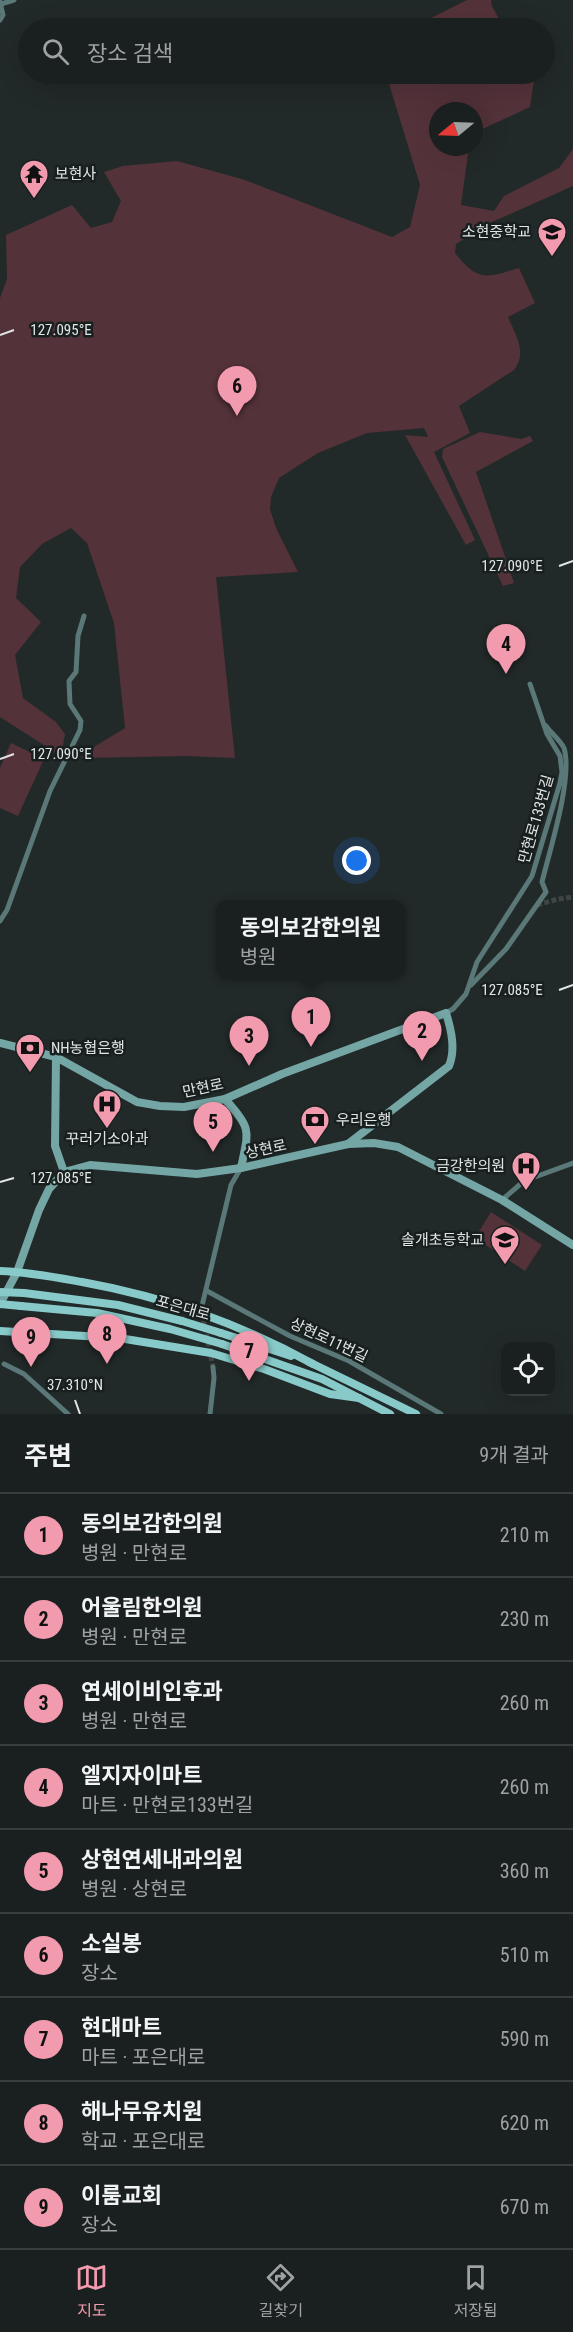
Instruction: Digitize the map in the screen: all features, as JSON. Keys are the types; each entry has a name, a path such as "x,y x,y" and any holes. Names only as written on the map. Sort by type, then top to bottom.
{"main road":[{"path":"0,1271 48,1275 126,1290 208,1315 276,1344 313,1364"},
{"name":"포은대로","path":"0,1292 118,1305 182,1321 313,1364 416,1414"},
{"name":"포은대로","path":"0,1304 98,1314 170,1329 222,1344 321,1379 390,1414"},
{"path":"0,1331 119,1338 215,1354 264,1369 330,1394 359,1398"}],"street":[{"path":"0,20 3,15 0,3 14,0"},
{"path":"0,921 7,910 50,791 80,730 81,721 70,704 69,681 76,672 78,636 84,616"},
{"name":"만현로133번길","path":"470,987 477,962 532,876 560,783 562,763 544,724 530,684"},
{"name":"만현로","path":"0,1043 56,1057 137,1102 184,1107 225,1099 282,1074 446,1013 459,1003 470,987 506,948 546,892 542,882 566,783 567,759 563,746 544,724"},
{"path":"348,1144 449,1066 453,1049 446,1013"},
{"path":"0,1304 17,1272 49,1189 64,1172 55,1146 56,1057"},
{"path":"208,1315 207,1290 231,1185 241,1168 246,1140 246,1126 225,1099"},
{"name":"상현로","path":"64,1172 90,1165 197,1174 241,1168 348,1144 374,1143 398,1147 502,1200 573,1245"},
{"path":"502,1200 524,1181 573,1162"},
{"name":"상현로11번길","path":"207,1290 290,1336 349,1361 441,1414"},
{"path":"4,1364 24,1374 68,1414"},
{"path":"210,1414 213,1367"}],"shaded area":[{"path":"467,0 491,0 499,18 431,18"},
{"path":"389,84 533,84 530,107 483,129 483,102 429,102 429,156 468,156 461,205 494,211 504,196 559,168 573,149 573,186 492,222 456,244 455,253 477,273 490,275 519,268 535,303 508,317 520,350 518,364 514,370 459,406 470,433 434,452 475,540 466,545 405,435 428,437 424,428 367,433 318,453 279,478 271,497 270,509 276,528 298,572 216,577 235,758 187,756 81,758 89,750 125,728 114,623 87,543 71,528 42,544 20,567 16,598 41,622 15,655 23,698 56,722 65,734 61,756 0,717 0,298 7,279 6,235 72,205 91,228 112,222 121,201 104,172 123,166 177,161 245,180 392,237 410,227 420,185"},
{"path":"480,432 521,439 530,436 533,441 476,472 514,583 503,586 442,457 443,449"},
{"path":"11,743 44,759 18,816 0,808 0,768"},
{"path":"491,1212 542,1245 525,1271 475,1238"}],"tunnel":[{"path":"537,905 573,897"},
{"path":"202,1312 213,1367"}],"place":[{"name":"보현사","path":"34,200"},
{"name":"소현중학교","path":"552,258"},
{"name":"소실봉","path":"237,416"},
{"name":"엘지자이마트","path":"506,674"},
{"name":"동의보감한의원","path":"311,1047"},
{"name":"어울림한의원","path":"422,1061"},
{"name":"연세이비인후과","path":"249,1066"},
{"name":"NH농협은행","path":"30,1074"},
{"name":"꾸러기소아과","path":"107,1130"},
{"name":"우리은행","path":"315,1146"},
{"name":"상현연세내과의원","path":"213,1152"},
{"name":"금강한의원","path":"526,1192"},
{"name":"솔개초등학교","path":"505,1266"},
{"name":"해나무유치원","path":"107,1364"},
{"name":"이룸교회","path":"31,1367"},
{"name":"현대마트","path":"249,1381"}]}
